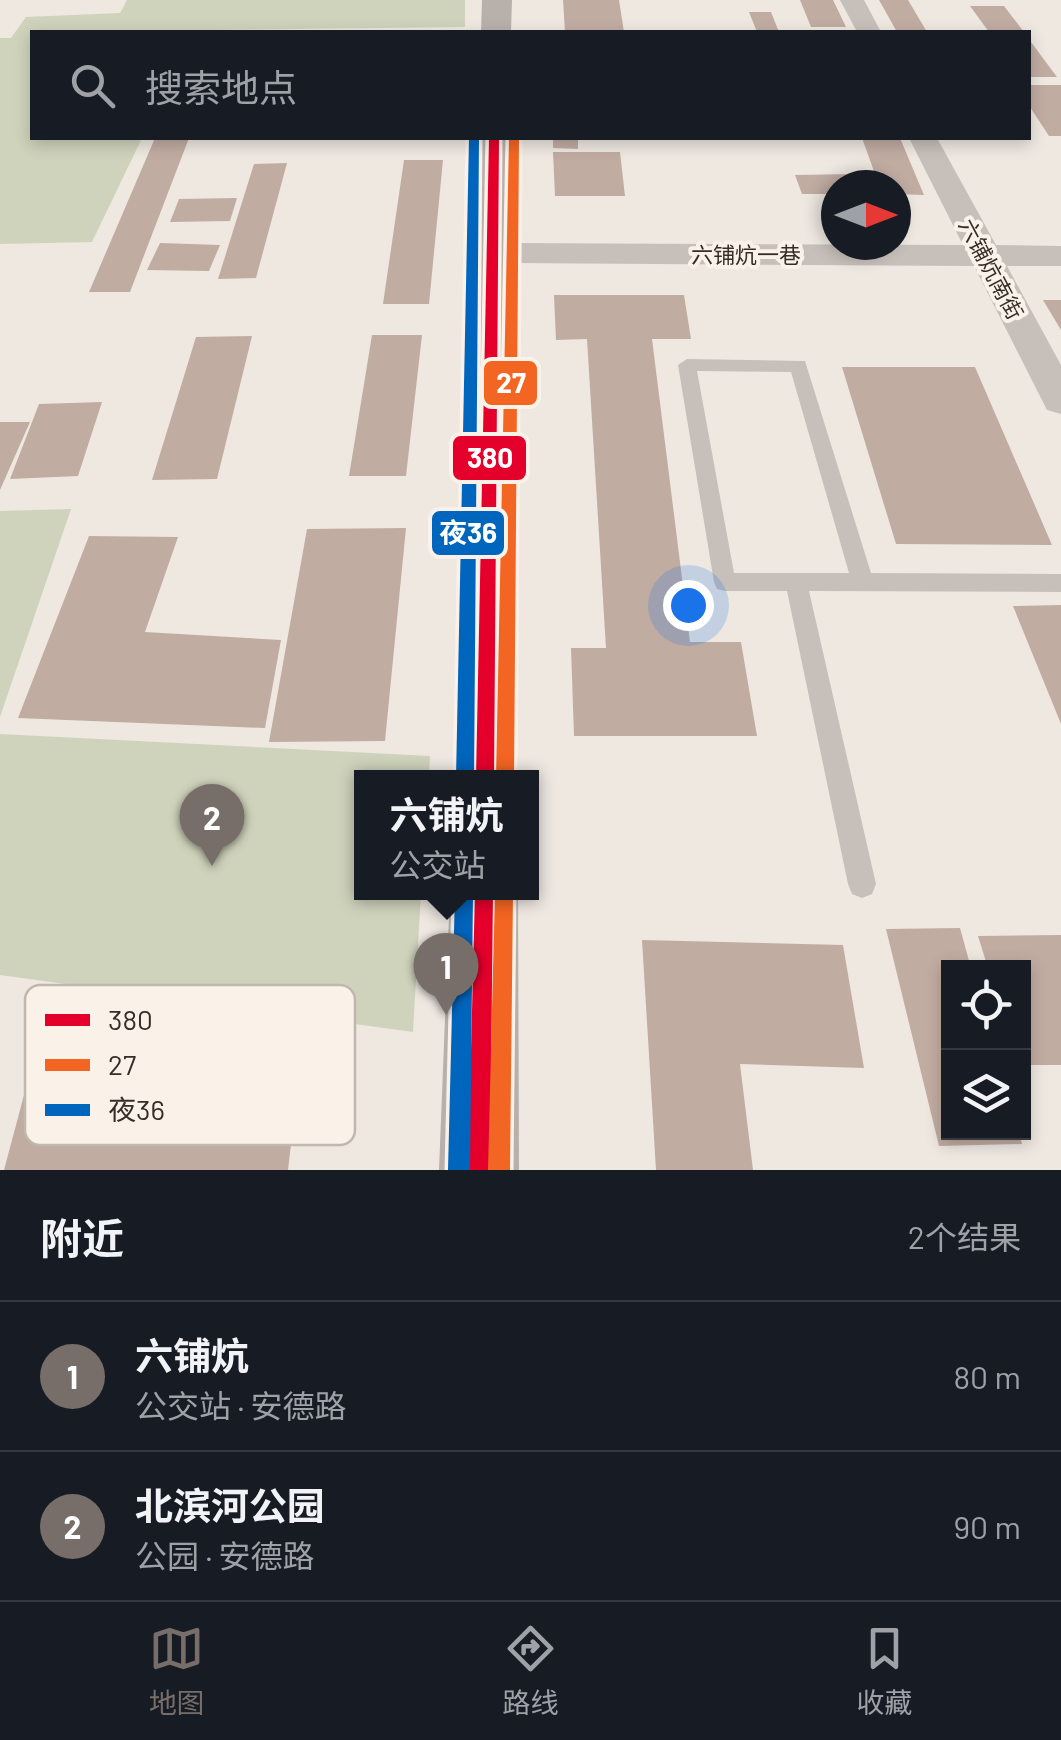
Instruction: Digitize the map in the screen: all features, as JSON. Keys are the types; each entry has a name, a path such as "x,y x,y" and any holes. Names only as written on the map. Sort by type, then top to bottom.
{"street":[{"path":"496,30 497,0"},
{"path":"852,0 868,30"},
{"path":"485,770 494,140"},
{"name":"六铺炕南街","path":"924,140 1061,400"},
{"name":"六铺炕一巷","path":"491,253 1061,256"},
{"path":"479,1170 484,900"}],"lane":[{"path":"864,582 798,366 687,365 725,582 796,582 864,582 1061,582"},
{"path":"796,582 862,884"}],"green space":[{"path":"127,0 465,0 465,27 30,30 30,140 141,140 92,242 0,244 0,38 11,38 26,17 120,13"},
{"path":"71,509 0,717 0,511"},
{"path":"0,734 430,756 429,770 354,770 354,900 421,900 413,1032 355,1024 355,985 72,985 0,975"}],"building":[{"path":"563,0 619,0 624,30 565,30"},
{"path":"800,0 833,0 846,27 811,27"},
{"path":"879,0 908,0 926,30 896,30"},
{"path":"970,6 1004,6 1022,30 988,30"},
{"path":"749,12 771,12 778,30 756,30"},
{"path":"1031,42 1057,77 1031,77"},
{"path":"1031,85 1061,85 1061,136 1049,136 1031,109"},
{"path":"154,140 188,140 130,292 89,292"},
{"path":"553,140 578,140 578,149 553,148"},
{"path":"863,140 901,140 924,195 911,195 911,170 874,170"},
{"path":"553,152 620,152 625,196 555,196"},
{"path":"404,160 443,160 429,304 383,304"},
{"path":"287,163 256,278 218,279 254,164"},
{"path":"795,175 821,175 821,194 802,194"},
{"path":"237,198 230,221 170,222 179,199"},
{"path":"160,243 220,245 209,271 147,270"},
{"path":"554,295 684,295 691,339 652,339 690,642 741,642 757,736 574,736 571,648 606,648 587,339 556,340"},
{"path":"1043,300 1061,300 1061,330"},
{"path":"372,335 422,335 406,476 349,476"},
{"path":"252,336 217,479 152,480 196,337"},
{"path":"842,367 975,367 1052,545 896,544"},
{"path":"102,402 78,476 10,479 39,404"},
{"path":"0,422 30,422 0,490"},
{"path":"406,528 385,741 269,742 307,529"},
{"path":"89,536 178,537 145,632 281,640 265,728 18,718"},
{"path":"1061,605 1061,724 1013,606"},
{"path":"960,928 969,960 941,960 941,1140 1021,1140 1022,1144 939,1146 886,929"},
{"path":"1061,935 1061,1065 1031,1065 1031,960 986,960 978,936"},
{"path":"642,940 843,945 864,1068 740,1064 753,1170 656,1170"},
{"path":"25,1091 25,1145 291,1145 288,1170 4,1170"}],"transit line":[{"name":"夜36","path":"465,770 474,140"},
{"name":"380","path":"485,770 494,140"},
{"name":"27","path":"505,770 514,140"},
{"name":"夜36","path":"459,1170 464,900"},
{"name":"380","path":"479,1170 484,900"},
{"name":"27","path":"499,1170 504,900"}],"place":[{"name":"北滨河公园","path":"212,866"},
{"name":"六铺炕","path":"446,1015"}]}
